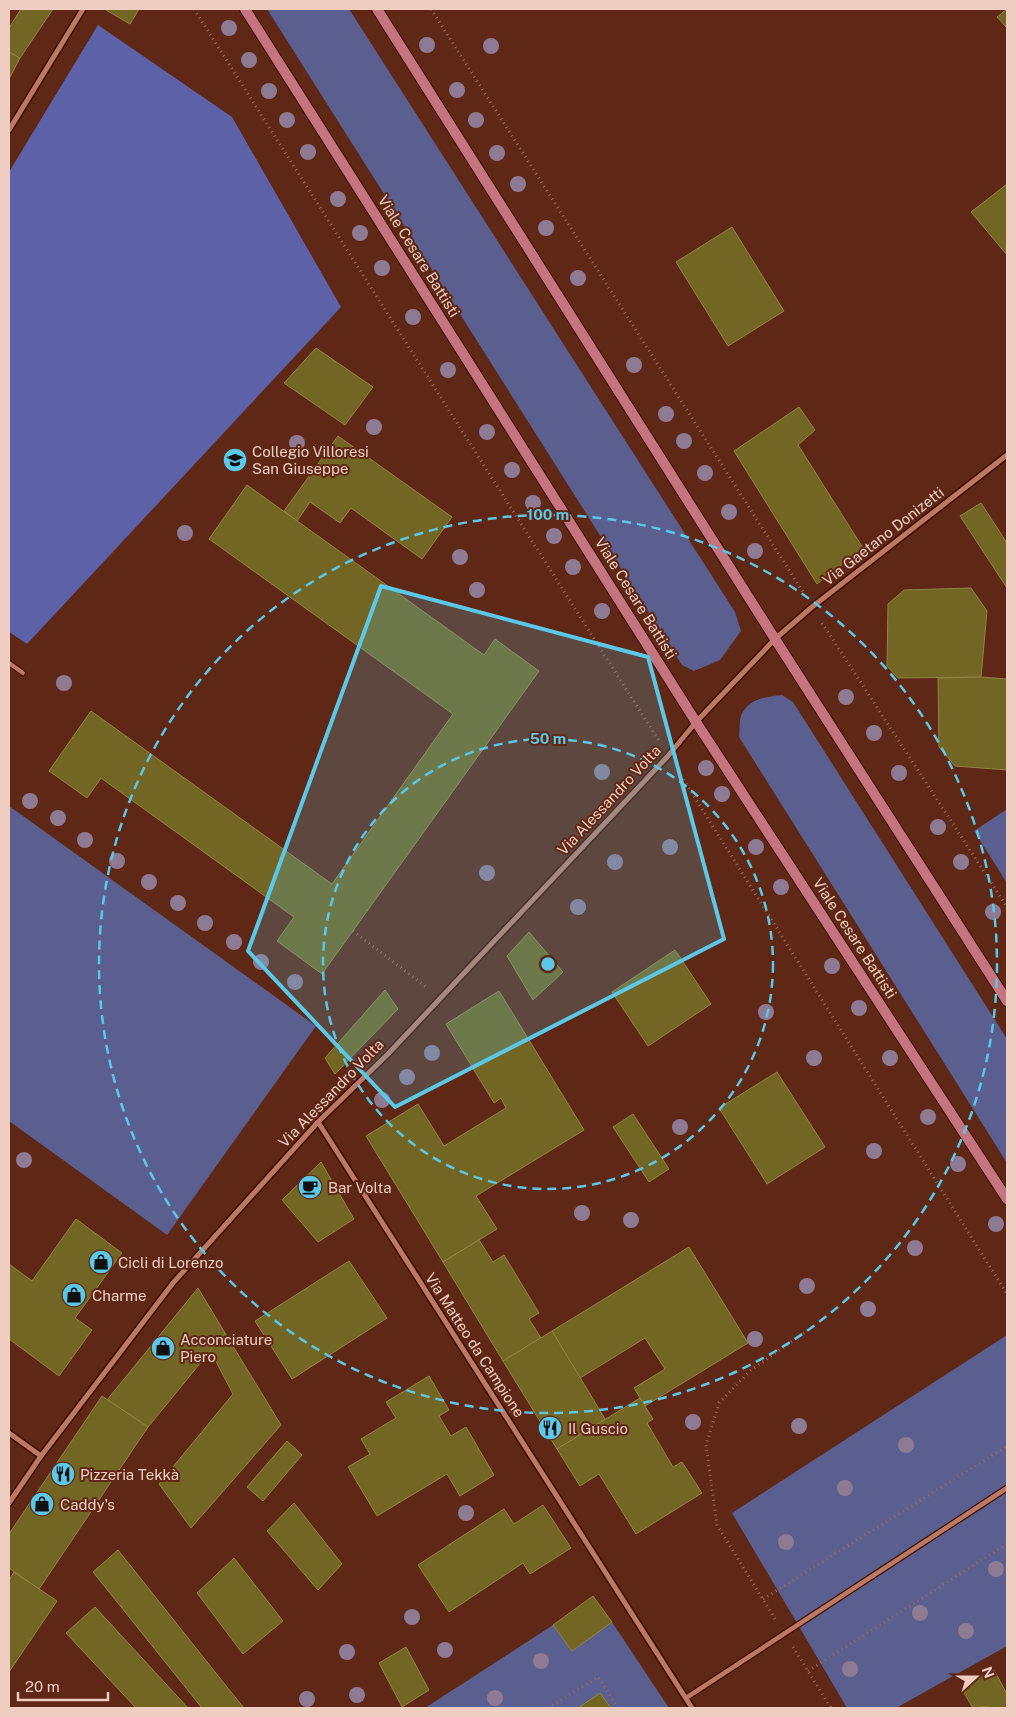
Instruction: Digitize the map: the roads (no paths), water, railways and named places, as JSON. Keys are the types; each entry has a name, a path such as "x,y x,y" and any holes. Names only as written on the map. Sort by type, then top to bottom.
{"main road":[{"name":"Viale Cesare Battisti","path":"245,9 696,722 1007,1199"},
{"path":"377,9 775,639 1007,1001"}],"street":[{"path":"9,130 83,9"},
{"name":"Via Gaetano Donizetti","path":"775,639 812,607 1007,455"},
{"name":"Via Alessandro Volta","path":"9,1503 40,1456 173,1283 318,1122 388,1054 668,756 696,722 775,639"},
{"name":"Via Matteo da Campione","path":"318,1122 692,1708"},
{"path":"9,1433 40,1456"},
{"path":"686,1698 1007,1488"}],"lane":[{"path":"9,663 23,673"}],"place":[{"name":"Collegio Villoresi San Giuseppe","path":"235,460"},
{"name":"Bar Volta","path":"310,1187"},
{"name":"Cicli di Lorenzo","path":"101,1262"},
{"name":"Charme","path":"74,1295"},
{"name":"Acconciature Piero","path":"163,1348"},
{"name":"Il Guscio","path":"550,1428"},
{"name":"Pizzeria Tekkà","path":"63,1474"},
{"name":"Caddy's","path":"42,1504"}]}
